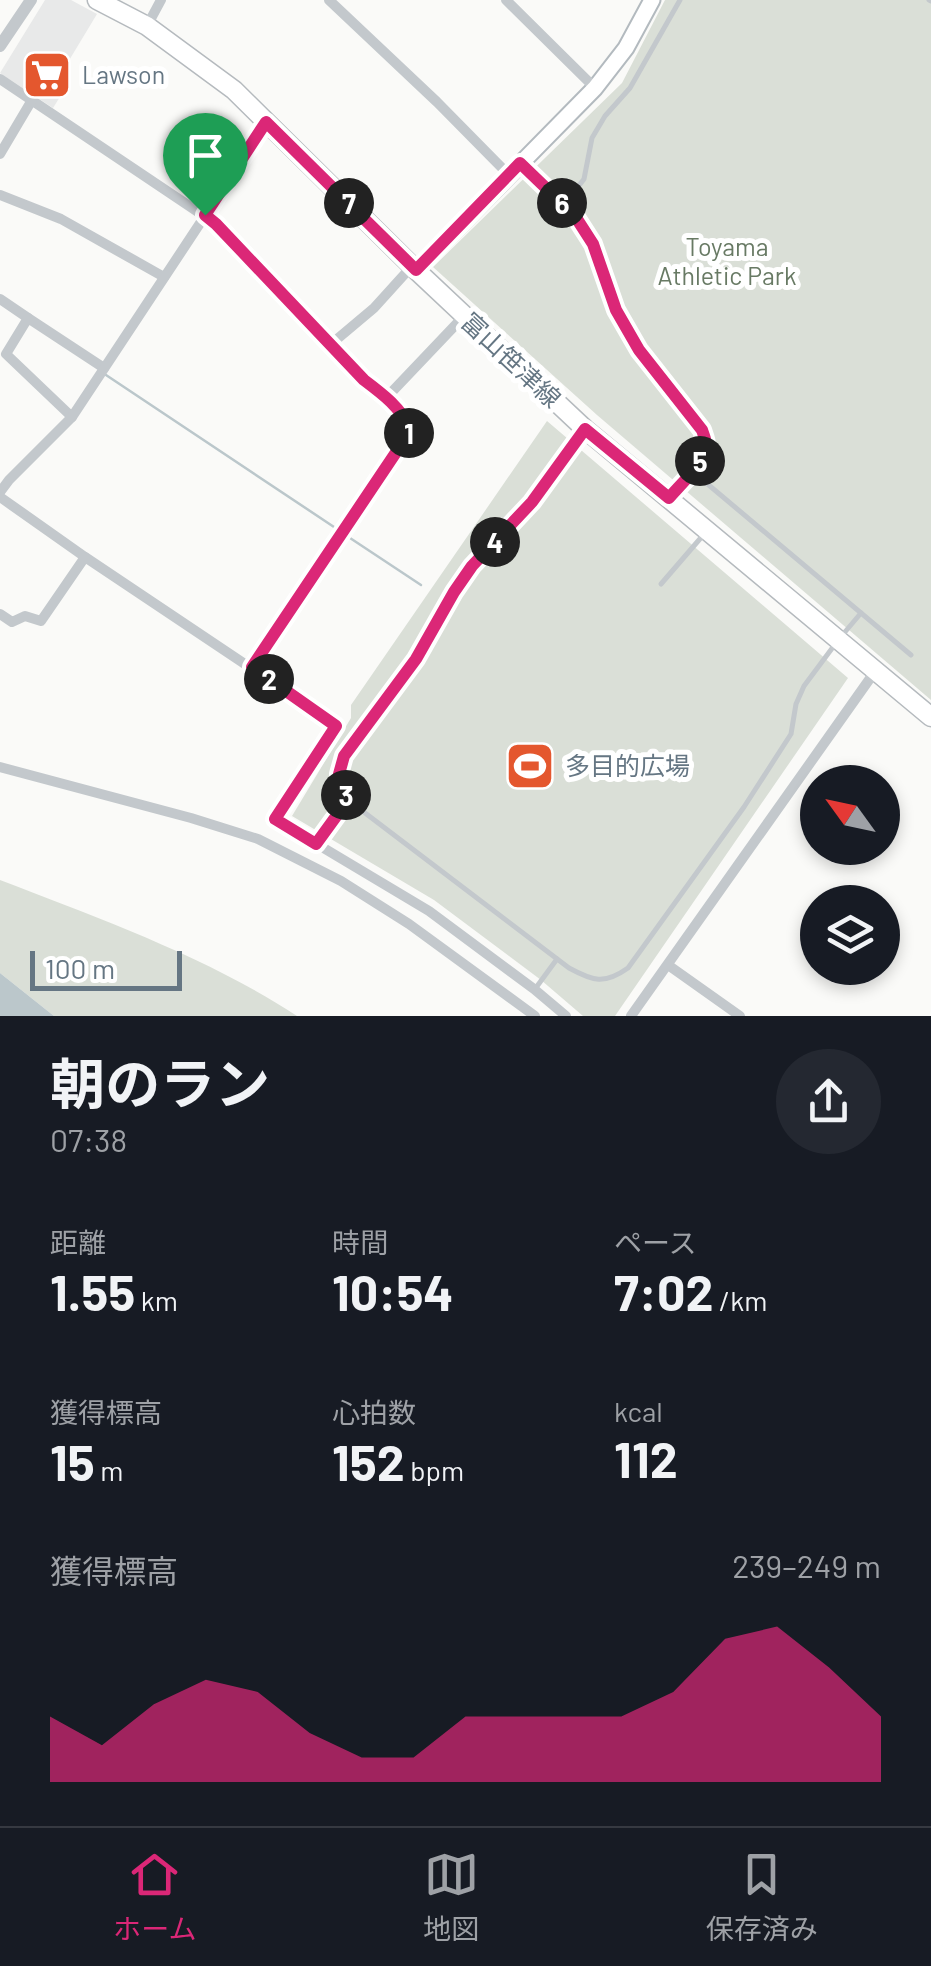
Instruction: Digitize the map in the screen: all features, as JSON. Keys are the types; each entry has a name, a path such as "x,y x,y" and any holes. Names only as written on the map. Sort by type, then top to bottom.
{"main road":[{"name":"富山笹津線","path":"97,0 147,26 234,90 585,429 931,716"},
{"path":"414,268 595,88 626,48 652,0"}],"street":[{"path":"0,46 30,0"},
{"path":"147,26 161,0"},
{"path":"329,0 515,169"},
{"path":"506,0 595,88"},
{"path":"0,80 216,224 364,380 404,414 411,430 252,667"},
{"path":"0,154 32,100"},
{"path":"266,122 72,417 0,494 85,557 336,726 275,819 429,911 566,1016"},
{"path":"0,195 61,219 164,276"},
{"path":"330,345 414,268"},
{"path":"0,299 102,370"},
{"path":"387,397 464,316"},
{"path":"27,321 6,354 72,417"},
{"path":"0,470 9,480"},
{"path":"0,614 12,622 26,616 41,621 85,557"},
{"path":"632,1016 876,670"},
{"path":"0,767 258,839 341,881 382,907 535,1016"},
{"path":"668,965 740,1016"}],"lane":[{"path":"564,205 584,179 592,138 630,88 680,0"},
{"path":"515,169 575,216 593,244 616,310 639,350 702,430 706,450 669,498"},
{"path":"585,429 532,502 472,566 416,659 344,756 339,774 348,800 557,959 588,978 605,980 628,968 744,808 791,734 796,704 804,686 862,613"},
{"path":"692,471 912,654"},
{"path":"661,584 707,530"},
{"path":"316,844 348,800"},
{"path":"534,989 557,959"}],"shaded area":[{"path":"45,0 71,0 97,14 59,77 68,84 53,108 0,73"},
{"path":"0,973 54,1016 0,1016"}],"green space":[{"name":"Toyama Athletic Park","path":"665,0 931,0 931,700 597,415 433,267 622,83"},
{"path":"547,421 848,678 615,1016 583,1016 434,900 292,816 351,718 351,705"},
{"path":"0,880 190,958 297,1016 54,1016 0,973"}],"waterway":[{"path":"106,375 340,531"},
{"path":"347,536 421,585"}],"place":[{"name":"Lawson","path":"47,75"},
{"name":"多目的広場","path":"530,766"}],"route":[{"path":"266,122 416,270 520,163 575,216 593,244 616,310 639,350 702,430 706,441 699,463 669,498 585,429 532,502 472,566 416,659 344,756 339,774 348,800 316,844 275,819 336,726 252,667 411,430 404,414 364,380 205,215 266,122"}]}
